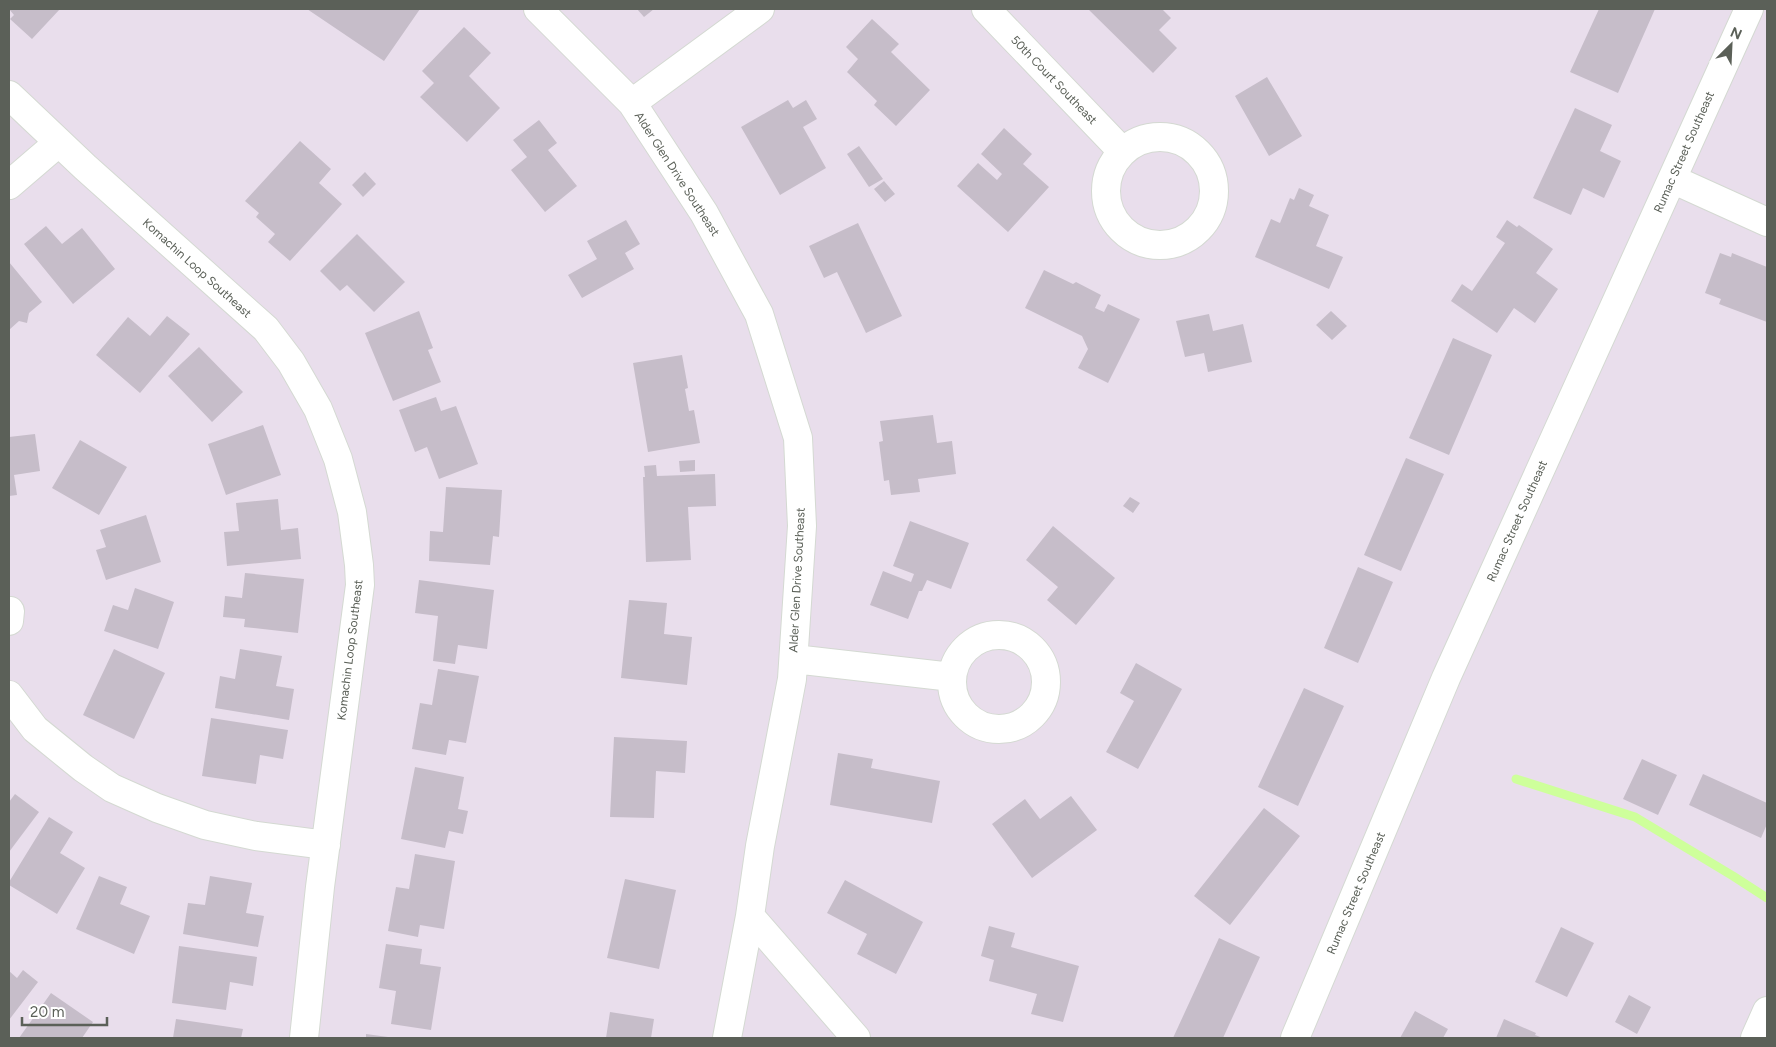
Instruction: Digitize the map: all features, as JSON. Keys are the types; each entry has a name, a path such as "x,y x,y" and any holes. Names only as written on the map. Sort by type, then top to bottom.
{"street":[{"name":"Alder Glen Drive Southeast","path":"538,9 632,103 704,213 759,314 798,438 802,526 792,680 760,846 750,916 728,1038"},
{"path":"632,103 760,9"},
{"name":"50th Court Southeast","path":"986,9 1122,151"},
{"path":"1750,9 1767,16"},
{"name":"Rumac Street Southeast","path":"1295,1038 1446,678 1750,9"},
{"name":"Komachin Loop Southeast","path":"9,95 58,142 266,329 291,362 318,409 338,459 352,512 360,585 320,887 304,1038"},
{"path":"9,185 58,142"},
{"path":"1672,179 1767,222"},
{"path":"794,659 952,677"},
{"path":"9,695 35,729 83,768 112,788 157,808 205,825 256,836 326,845"},
{"path":"750,916 856,1038"},
{"path":"1756,1038 1767,1011"}],"building":[{"path":"9,9 60,9 32,39 10,19 14,15"},
{"path":"307,9 420,9 384,61"},
{"path":"637,9 654,9 644,17"},
{"path":"1088,9 1162,9 1171,18 1159,30 1177,48 1153,73"},
{"path":"1599,9 1655,9 1618,93 1570,72"},
{"path":"872,19 899,44 891,52 930,90 896,126 874,105 877,101 847,72 858,59 846,47"},
{"path":"464,27 491,53 469,76 500,108 467,142 420,97 434,83 422,71"},
{"path":"1267,77 1302,136 1269,156 1235,96"},
{"path":"788,100 793,108 806,100 817,119 803,127 826,168 780,195 741,127"},
{"path":"1575,108 1612,125 1600,151 1621,161 1604,198 1583,188 1571,215 1533,198"},
{"path":"539,120 557,143 548,150 577,186 545,212 511,170 527,157 513,140"},
{"path":"1004,128 1032,154 1023,164 1049,187 1008,232 957,186 978,163 997,180 1002,174 981,154"},
{"path":"300,141 331,169 319,183 342,204 290,261 268,242 275,234 256,217 259,213 245,201"},
{"path":"859,146 883,179 869,187 847,154"},
{"path":"365,172 376,184 363,197 352,185"},
{"path":"884,181 895,194 885,202 874,189"},
{"path":"1299,188 1314,195 1309,206 1329,215 1316,246 1343,257 1329,289 1255,257 1271,219 1280,223 1290,198 1294,200"},
{"path":"626,220 640,244 625,253 634,269 582,298 568,275 597,259 587,241"},
{"path":"1507,220 1517,227 1519,225 1553,249 1536,273 1558,289 1535,323 1514,308 1497,333 1451,301 1462,284 1472,291 1505,243 1496,237"},
{"path":"858,223 902,316 866,333 837,272 824,278 809,246"},
{"path":"46,226 62,244 82,228 115,269 73,304 24,244"},
{"path":"357,234 405,282 374,312 347,285 340,291 320,271"},
{"path":"1720,253 1731,257 1732,253 1767,267 1767,322 1719,304 1721,299 1705,293"},
{"path":"9,262 42,302 29,313 27,323 19,321 9,330"},
{"path":"1044,270 1073,284 1076,282 1101,295 1095,308 1104,312 1108,304 1140,319 1108,383 1078,368 1088,349 1082,336 1025,308"},
{"path":"419,311 433,348 428,350 441,382 393,401 365,333"},
{"path":"1331,311 1347,326 1332,340 1316,325"},
{"path":"1209,314 1213,331 1243,324 1252,362 1208,372 1204,353 1185,357 1176,321"},
{"path":"167,316 190,334 140,393 96,355 128,317 150,336"},
{"path":"1453,338 1492,355 1449,455 1409,438"},
{"path":"199,347 243,392 212,422 168,376"},
{"path":"682,355 688,388 685,389 689,411 694,410 700,443 648,452 633,363"},
{"path":"436,397 441,411 456,406 478,464 439,479 427,447 415,452 399,410"},
{"path":"933,415 937,443 952,441 956,474 918,479 920,492 891,495 889,480 884,481 879,442 883,441 880,421"},
{"path":"263,425 281,475 226,495 208,444"},
{"path":"35,434 40,471 14,475 17,495 9,496 9,437"},
{"path":"80,440 127,467 99,515 52,488"},
{"path":"1406,458 1444,474 1401,571 1364,555"},
{"path":"695,460 695,471 680,472 679,461"},
{"path":"656,465 657,476 715,474 716,506 688,507 691,560 646,562 644,466"},
{"path":"446,487 502,490 499,537 493,536 490,565 429,561 430,531 443,532"},
{"path":"1130,497 1140,503 1133,513 1123,506"},
{"path":"278,499 281,530 298,528 301,559 227,566 224,532 239,531 236,503"},
{"path":"146,515 161,562 106,580 96,550 106,547 100,530"},
{"path":"910,521 969,543 951,589 927,580 922,591 919,591 908,619 870,605 883,571 911,582 914,574 893,566"},
{"path":"1053,526 1115,578 1076,625 1047,600 1058,587 1026,560"},
{"path":"1358,567 1393,582 1358,663 1324,648"},
{"path":"245,573 304,579 298,633 244,627 245,619 223,617 225,596 242,598"},
{"path":"419,580 494,590 487,649 458,645 455,664 433,661 438,616 415,613"},
{"path":"135,588 174,602 158,649 104,631 113,605 128,610"},
{"path":"629,600 667,603 664,634 692,637 687,685 621,678"},
{"path":"114,649 165,673 134,739 83,715"},
{"path":"240,649 282,656 276,686 294,689 289,720 215,708 220,676 235,679"},
{"path":"1136,663 1182,689 1138,769 1106,752 1134,701 1120,693"},
{"path":"438,669 479,676 466,743 449,740 446,755 412,749 420,703 432,705"},
{"path":"1304,688 1344,706 1298,806 1258,787"},
{"path":"211,718 288,730 283,759 260,755 256,784 202,776"},
{"path":"614,737 687,741 685,773 656,771 654,818 610,817"},
{"path":"838,753 873,759 871,768 940,781 932,823 830,805"},
{"path":"1642,759 1677,775 1658,815 1623,799"},
{"path":"415,767 464,777 458,809 468,811 463,834 449,831 445,848 401,839"},
{"path":"1703,774 1767,803 1767,824 1761,838 1689,805"},
{"path":"15,794 39,812 9,852 9,802"},
{"path":"1071,796 1097,830 1032,878 992,824 1025,799 1040,819"},
{"path":"1264,808 1300,836 1230,925 1194,896"},
{"path":"49,817 73,832 60,853 85,868 57,914 9,885 9,882"},
{"path":"415,854 455,861 444,929 420,925 418,937 388,931 396,887 409,889"},
{"path":"99,876 127,887 120,904 150,916 134,954 76,929"},
{"path":"210,876 252,883 246,913 264,916 258,947 183,934 188,903 205,905"},
{"path":"625,879 676,890 659,969 607,958"},
{"path":"845,880 923,922 896,974 857,954 867,934 827,913"},
{"path":"989,926 1015,933 1011,947 1079,966 1063,1022 1031,1014 1037,994 989,981 994,960 981,956"},
{"path":"1561,927 1594,943 1567,997 1535,982"},
{"path":"1219,938 1260,957 1223,1038 1173,1038"},
{"path":"386,944 422,949 420,964 441,967 431,1030 391,1024 396,991 379,988"},
{"path":"179,946 257,957 253,986 230,982 226,1010 172,1003"},
{"path":"23,970 38,982 9,1020 9,971 17,978"},
{"path":"51,993 93,1022 82,1038 19,1038"},
{"path":"1629,995 1651,1007 1637,1034 1615,1022"},
{"path":"1415,1011 1448,1029 1443,1038 1400,1038"},
{"path":"610,1012 654,1019 651,1038 606,1038"},
{"path":"176,1019 243,1029 241,1038 173,1038"},
{"path":"1504,1019 1536,1033 1535,1035 1543,1038 1496,1038"},
{"path":"366,1034 388,1037 388,1038 366,1038"}],"waterway":[{"path":"1516,779 1635,817 1767,898"}]}
